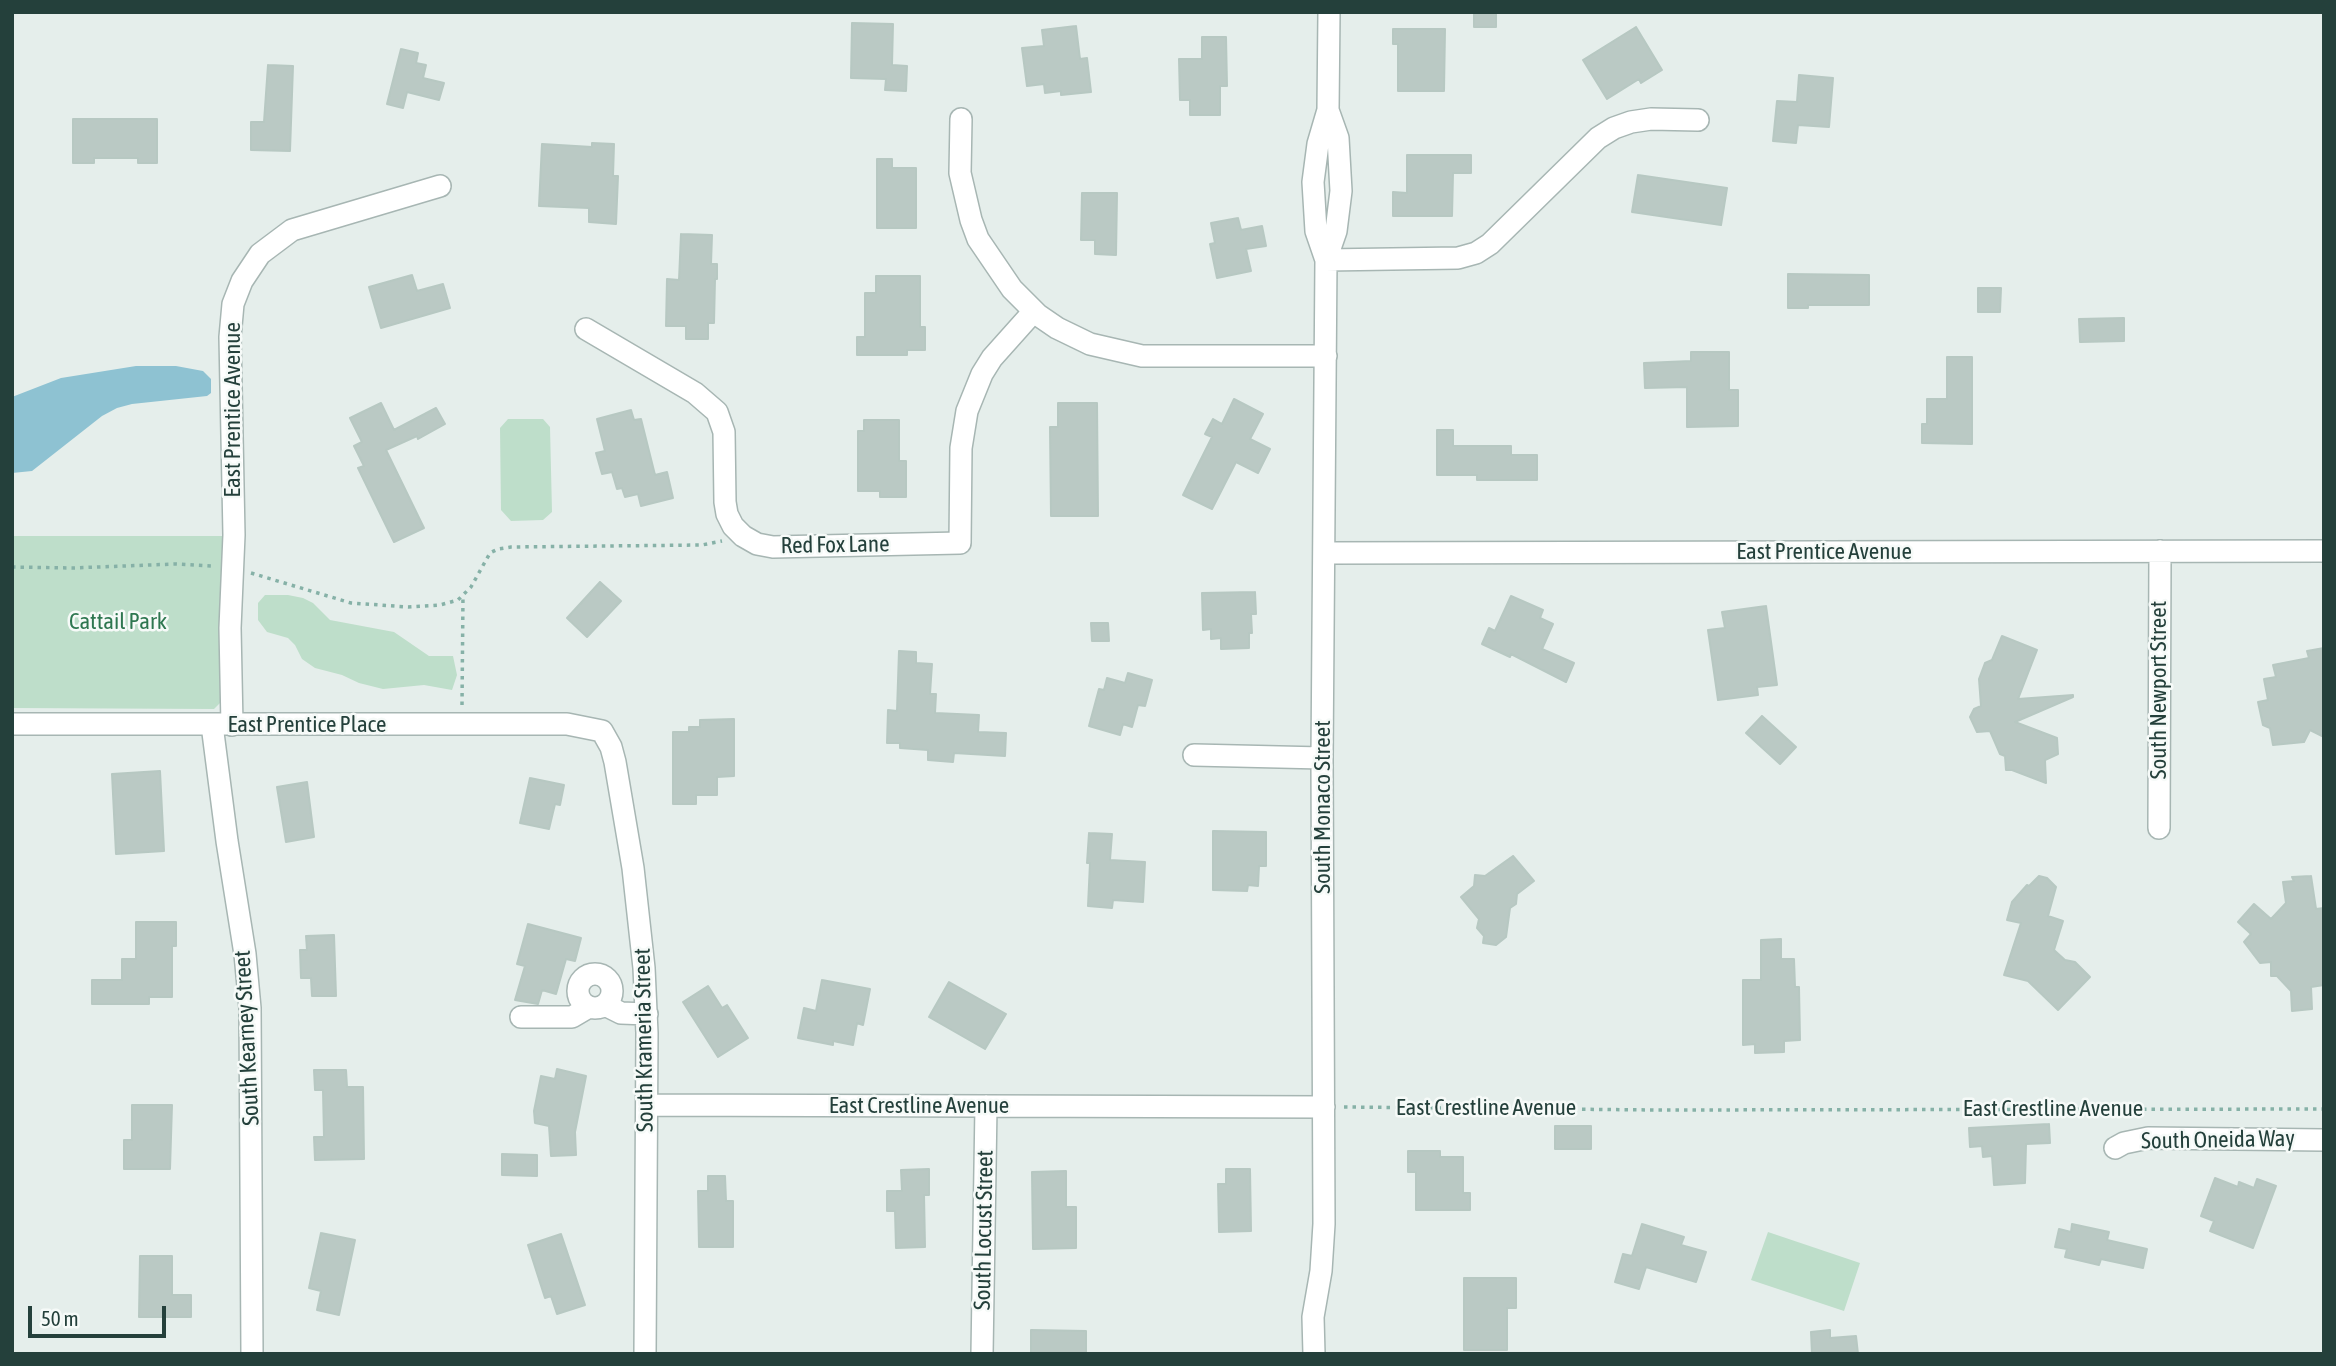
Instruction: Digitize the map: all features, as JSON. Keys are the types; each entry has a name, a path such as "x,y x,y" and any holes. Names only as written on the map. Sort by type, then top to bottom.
{"street":[{"name":"South Monaco Street","path":"1314,1354 1314,1305 1324,1240 1322,758 1326,260 1336,231 1341,191 1338,138 1328,110 1329,12"},
{"path":"961,119 960,173 971,220 988,257 1012,289 1034,311 1057,328 1090,344 1142,356 1326,356"},
{"path":"1326,260 1458,258 1476,253 1490,244 1598,138 1631,122 1651,119 1698,120"},
{"name":"East Prentice Avenue","path":"222,725 233,568 230,337 233,304 242,281 260,254 292,230 440,186"},
{"name":"Red Fox Lane","path":"743,536 757,544 772,547 960,543 961,448 967,411 982,374 992,358 1034,311"},
{"path":"586,329 695,393 717,412 724,432 727,514 733,526 743,536"},
{"name":"South Newport Street","path":"2159,828 2160,551"},
{"name":"East Prentice Avenue","path":"1325,552 2324,551"},
{"name":"East Prentice Place","path":"12,724 567,724 583,725 602,731"},
{"name":"South Kearney Street","path":"222,725 227,841 246,954 250,1008 252,1354"},
{"name":"South Krameria Street","path":"602,731 611,747 615,762 642,938 647,1014 645,1354"},
{"path":"1194,755 1322,758"},
{"path":"521,1017 572,1017 597,1006 621,1013 647,1014"},
{"name":"East Crestline Avenue","path":"647,1105 1324,1107"},
{"name":"South Locust Street","path":"982,1354 986,1106"},
{"name":"South Oneida Way","path":"2115,1148 2123,1143 2148,1138 2324,1140"}],"path":[{"path":"12,567 176,564 233,568 351,603 408,607 440,605 458,600 471,587 490,553 498,549 702,545 743,536"},
{"path":"462,724 463,595"},
{"name":"East Crestline Avenue","path":"1324,1107 1643,1110 2324,1109"}],"green space":[{"path":"508,419 543,419 550,427 552,512 543,520 511,521 501,510 500,428"},
{"name":"Cattail Park","path":"12,536 224,536 222,701 214,709 12,708"},
{"path":"265,595 303,598 313,603 330,620 394,632 429,656 453,656 457,675 452,690 424,685 383,689 315,668 302,659 288,638 267,632 258,620 258,603"},
{"path":"1768,1232 1860,1263 1844,1311 1751,1280"}],"water":[{"path":"136,366 176,366 203,371 211,379 211,393 207,396 117,408 102,416 32,471 12,473 12,397 61,378"}],"building":[{"path":"1474,12 1496,12 1496,27 1474,27"},
{"path":"852,23 893,24 892,65 907,66 906,91 885,90 886,79 851,78"},
{"path":"1076,26 1080,59 1087,58 1091,92 1061,95 1061,91 1045,93 1044,84 1027,86 1022,48 1044,46 1042,30"},
{"path":"1636,27 1662,70 1641,83 1639,79 1607,99 1583,60"},
{"path":"1393,29 1445,29 1444,91 1398,91 1398,44 1393,44"},
{"path":"1202,37 1226,37 1227,86 1220,86 1220,115 1190,115 1190,100 1180,100 1179,59 1202,59"},
{"path":"401,49 418,53 416,63 426,65 423,78 444,83 439,100 407,92 403,108 387,104"},
{"path":"268,65 293,66 290,151 251,150 251,122 264,122"},
{"path":"1799,75 1833,78 1829,127 1798,125 1796,143 1773,141 1777,101 1797,102"},
{"path":"73,119 157,119 157,163 138,163 138,158 94,158 94,163 73,163"},
{"path":"592,143 614,144 613,176 618,176 616,224 589,222 589,208 539,206 542,144 592,147"},
{"path":"1407,155 1471,155 1471,173 1453,173 1452,216 1393,216 1393,192 1407,193"},
{"path":"877,159 892,159 892,168 916,168 916,228 877,228"},
{"path":"1638,175 1727,188 1721,225 1632,212"},
{"path":"1082,193 1117,193 1116,255 1095,254 1095,240 1081,240"},
{"path":"1238,218 1241,230 1262,226 1266,246 1246,249 1251,271 1217,278 1210,244 1215,243 1211,223"},
{"path":"681,234 712,235 711,264 717,264 717,279 714,323 708,323 708,339 686,339 686,326 666,326 667,279 679,280"},
{"path":"1788,274 1869,275 1869,305 1808,305 1808,308 1788,308"},
{"path":"412,275 417,291 443,284 450,308 381,328 369,287"},
{"path":"876,276 920,276 920,327 925,327 925,350 907,350 907,355 857,355 857,337 865,337 865,293 876,293"},
{"path":"1978,288 2001,288 2000,312 1978,312"},
{"path":"2124,318 2124,341 2080,342 2079,319"},
{"path":"1691,352 1729,352 1729,390 1738,390 1738,426 1687,427 1687,387 1645,388 1644,363 1691,361"},
{"path":"1947,357 1972,357 1972,444 1922,443 1922,424 1927,424 1927,399 1947,399"},
{"path":"1234,399 1263,414 1250,439 1270,449 1258,473 1236,462 1212,509 1183,495 1212,437 1205,434 1213,419 1222,424"},
{"path":"381,403 394,430 436,408 445,424 418,439 417,436 386,450 424,528 394,542 358,468 364,466 354,446 362,442 350,418"},
{"path":"1058,403 1097,403 1098,516 1051,516 1050,427 1058,427"},
{"path":"631,410 634,420 641,419 655,475 667,472 673,498 641,506 638,494 625,497 622,488 617,489 612,472 602,474 596,453 605,451 597,419"},
{"path":"864,420 899,420 899,461 906,461 906,497 880,497 880,491 858,491 858,431 864,431"},
{"path":"1437,430 1453,430 1453,446 1511,446 1511,455 1537,455 1537,480 1477,480 1477,475 1437,475"},
{"path":"600,582 621,601 587,637 567,618"},
{"path":"1255,592 1256,614 1251,614 1252,633 1249,633 1249,648 1221,649 1221,638 1211,639 1211,629 1203,630 1202,593"},
{"path":"1511,596 1543,610 1540,618 1553,624 1542,649 1574,663 1566,682 1511,654 1510,657 1482,644 1489,628 1495,631"},
{"path":"1766,606 1777,685 1757,687 1758,695 1718,700 1708,630 1725,628 1722,612"},
{"path":"1091,623 1108,623 1109,641 1092,641"},
{"path":"2002,636 2037,650 2018,699 2073,695 2015,722 2057,738 2058,754 2045,760 2046,783 2006,770 2005,756 2000,754 1990,731 1977,732 1970,717 1974,709 1981,706 1979,679 1985,663 1992,660"},
{"path":"2324,648 2324,737 2310,730 2304,742 2273,745 2270,728 2263,725 2258,702 2268,700 2264,679 2276,677 2273,665 2309,658 2307,651"},
{"path":"899,651 916,652 916,663 932,664 930,694 936,694 935,713 979,715 978,732 1006,733 1005,756 954,753 953,762 928,760 928,750 900,748 900,743 887,743 888,710 897,711"},
{"path":"1128,673 1152,680 1145,706 1138,705 1132,727 1123,724 1120,735 1089,726 1099,689 1104,690 1107,678 1125,683"},
{"path":"1762,716 1796,747 1780,764 1746,733"},
{"path":"734,719 734,776 717,777 717,795 696,795 696,804 673,804 673,732 689,732 689,727 700,727 700,720"},
{"path":"160,771 164,851 116,854 112,774"},
{"path":"530,778 564,785 560,805 555,804 549,829 520,823"},
{"path":"307,782 314,837 286,842 277,787"},
{"path":"1213,831 1266,832 1266,866 1259,866 1258,886 1248,885 1247,891 1213,890"},
{"path":"1089,833 1112,834 1110,860 1145,862 1143,902 1113,900 1112,908 1088,906"},
{"path":"1513,856 1534,881 1517,894 1516,904 1510,908 1506,937 1496,945 1483,943 1484,936 1477,928 1479,919 1461,897 1474,886 1475,875 1485,876"},
{"path":"2039,876 2047,878 2056,887 2048,916 2063,921 2054,950 2065,960 2075,962 2090,977 2058,1010 2028,981 2004,975 2021,923 2007,920 2012,902"},
{"path":"2311,876 2316,909 2324,908 2324,985 2311,987 2312,1009 2292,1011 2291,991 2277,976 2271,976 2271,962 2260,963 2244,942 2251,934 2238,922 2254,904 2271,919 2286,903 2283,882 2294,881 2292,877"},
{"path":"136,922 176,922 176,946 172,946 172,997 149,997 149,1004 92,1004 92,980 122,980 122,959 136,959"},
{"path":"528,924 581,938 575,961 566,959 556,994 542,990 538,1004 515,1000 525,966 517,964"},
{"path":"334,935 336,996 312,996 311,978 301,978 300,950 307,950 306,936"},
{"path":"1781,939 1781,959 1794,959 1795,987 1799,987 1800,1040 1784,1041 1784,1052 1755,1053 1755,1044 1743,1045 1743,980 1761,980 1761,940"},
{"path":"822,980 870,989 863,1025 857,1023 853,1045 833,1041 833,1045 798,1038 804,1008 816,1011"},
{"path":"949,982 1006,1014 985,1049 929,1017"},
{"path":"708,986 722,1008 727,1005 748,1038 718,1057 683,1002"},
{"path":"557,1069 586,1076 575,1132 576,1155 551,1156 549,1126 535,1123 534,1111 541,1076 555,1079"},
{"path":"314,1070 346,1070 347,1087 363,1087 364,1159 315,1160 314,1137 324,1137 323,1090 315,1090"},
{"path":"132,1105 172,1105 170,1169 124,1169 124,1140 132,1140"},
{"path":"2049,1124 2050,1143 2026,1144 2025,1183 1994,1185 1992,1156 1983,1157 1982,1146 1970,1147 1969,1128"},
{"path":"1555,1126 1591,1126 1591,1149 1555,1149"},
{"path":"1408,1151 1440,1151 1440,1157 1463,1157 1463,1193 1470,1193 1470,1210 1416,1210 1416,1172 1408,1172"},
{"path":"502,1154 537,1155 537,1176 502,1175"},
{"path":"929,1169 929,1195 924,1195 925,1247 896,1248 895,1211 887,1211 887,1191 902,1191 901,1170"},
{"path":"1226,1169 1250,1169 1251,1231 1219,1232 1218,1184 1226,1184"},
{"path":"1066,1171 1066,1207 1076,1207 1076,1248 1033,1249 1032,1172"},
{"path":"708,1176 725,1176 726,1201 733,1201 733,1247 699,1247 698,1191 708,1191"},
{"path":"2215,1178 2238,1187 2239,1182 2254,1188 2257,1179 2276,1186 2253,1248 2210,1231 2214,1221 2201,1216"},
{"path":"1642,1224 1684,1237 1681,1245 1706,1252 1696,1282 1646,1267 1639,1289 1615,1282 1623,1254 1632,1256"},
{"path":"2072,1224 2109,1232 2107,1240 2147,1249 2143,1268 2101,1259 2099,1265 2065,1257 2067,1249 2055,1247 2059,1229 2071,1232"},
{"path":"321,1233 355,1240 339,1315 317,1310 321,1291 309,1288"},
{"path":"561,1234 585,1305 557,1314 551,1296 545,1298 528,1245"},
{"path":"140,1256 172,1256 172,1295 191,1295 191,1317 139,1317"},
{"path":"1464,1278 1516,1278 1516,1308 1507,1308 1507,1350 1464,1350"},
{"path":"1031,1330 1086,1331 1086,1354 1031,1354"},
{"path":"1830,1330 1830,1338 1856,1336 1858,1354 1812,1354 1811,1332"}]}
